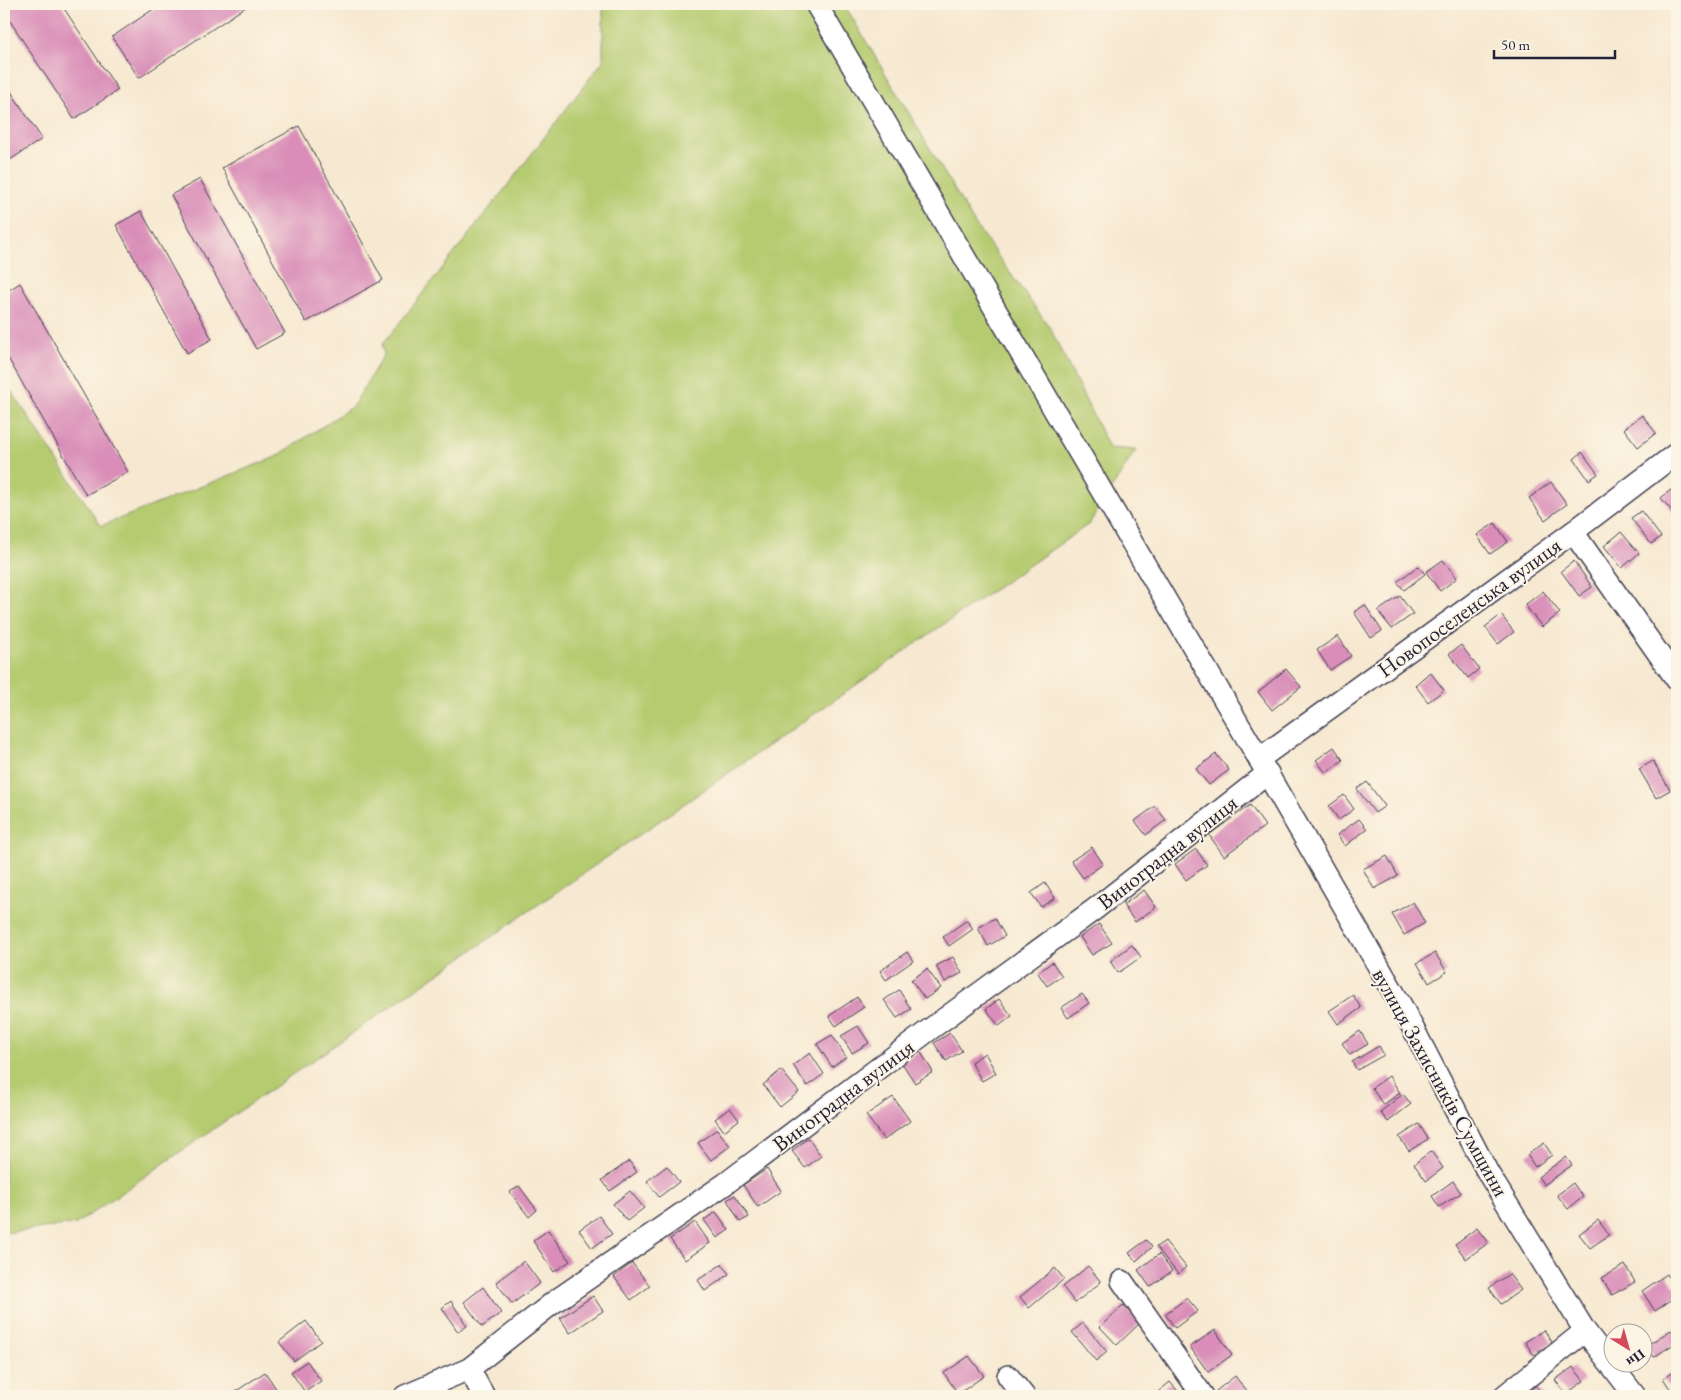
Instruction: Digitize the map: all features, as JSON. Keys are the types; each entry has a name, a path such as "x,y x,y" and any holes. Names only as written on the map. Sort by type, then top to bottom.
{"street":[{"name":"вулиця Захисників Сумщини","path":"816,4 1264,766 1402,1008 1488,1174 1585,1332 1635,1396"},
{"name":"Новопоселенська вулиця","path":"1264,766 1677,453"},
{"path":"1573,532 1677,680"},
{"name":"Виноградна вулиця","path":"405,1396 469,1369 554,1302 725,1184 929,1030 1095,909 1264,766"},
{"path":"1122,1281 1203,1396"},
{"path":"1504,1396 1585,1332"},
{"path":"469,1369 484,1396"},
{"path":"1008,1376 1024,1396"}],"green space":[{"path":"603,4 844,4 976,226 1050,328 1109,448 1136,450 1089,524 76,1224 4,1233 4,380 101,526 276,457 353,406 384,354 382,345 603,61"}],"building":[{"path":"4,4 61,4 118,90 74,119 4,12"},
{"path":"161,4 250,4 139,78 112,37"},
{"path":"4,81 42,139 4,164"},
{"path":"299,126 383,280 306,322 222,168"},
{"path":"200,179 285,333 256,349 171,195"},
{"path":"141,211 212,339 187,353 116,225"},
{"path":"20,283 128,472 86,495 4,351 4,293"},
{"path":"1642,415 1656,433 1638,447 1624,429"},
{"path":"1582,452 1598,474 1589,480 1574,459"},
{"path":"1551,482 1567,504 1545,520 1529,498"},
{"path":"1677,485 1677,515 1676,516 1661,498"},
{"path":"1641,511 1661,537 1651,544 1631,518"},
{"path":"1495,523 1508,542 1490,554 1477,535"},
{"path":"1621,532 1639,553 1622,568 1604,546"},
{"path":"1443,560 1457,578 1440,591 1426,572"},
{"path":"1574,561 1592,587 1579,596 1561,571"},
{"path":"1418,566 1425,574 1404,590 1397,582"},
{"path":"1543,591 1560,613 1542,627 1525,605"},
{"path":"1400,596 1413,614 1392,629 1378,611"},
{"path":"1365,605 1382,631 1371,638 1354,612"},
{"path":"1501,615 1514,632 1498,644 1485,627"},
{"path":"1338,636 1351,656 1330,670 1317,650"},
{"path":"1461,645 1479,669 1468,678 1449,654"},
{"path":"1286,669 1301,687 1272,710 1258,692"},
{"path":"1430,672 1444,690 1428,702 1415,685"},
{"path":"1334,747 1343,760 1326,773 1316,760"},
{"path":"1216,754 1229,770 1209,785 1196,769"},
{"path":"1653,761 1670,790 1656,798 1639,769"},
{"path":"1367,782 1385,806 1375,813 1357,789"},
{"path":"1344,795 1354,809 1339,820 1329,806"},
{"path":"1250,805 1265,826 1224,856 1209,835"},
{"path":"1155,806 1166,820 1146,835 1135,821"},
{"path":"1359,819 1367,829 1345,846 1337,835"},
{"path":"1092,847 1103,864 1083,878 1071,861"},
{"path":"1196,849 1207,865 1186,880 1175,864"},
{"path":"1387,856 1398,876 1374,889 1363,869"},
{"path":"1045,883 1055,898 1041,907 1031,893"},
{"path":"1144,890 1156,907 1135,922 1123,905"},
{"path":"1413,902 1425,923 1404,935 1392,914"},
{"path":"995,918 1005,936 988,946 978,928"},
{"path":"967,920 973,929 949,946 943,937"},
{"path":"1099,924 1112,943 1092,955 1080,937"},
{"path":"1132,945 1141,957 1118,973 1110,961"},
{"path":"907,952 913,961 886,980 880,971"},
{"path":"1435,953 1447,972 1429,983 1417,963"},
{"path":"953,957 962,973 945,982 936,966"},
{"path":"1052,962 1062,976 1047,986 1038,973"},
{"path":"927,969 941,988 925,999 911,980"},
{"path":"899,990 911,1009 897,1018 884,1000"},
{"path":"1082,994 1089,1003 1068,1018 1061,1008"},
{"path":"1353,995 1361,1008 1338,1024 1329,1011"},
{"path":"857,997 864,1007 836,1026 829,1016"},
{"path":"999,999 1012,1016 999,1026 986,1009"},
{"path":"858,1026 869,1043 852,1053 841,1036"},
{"path":"1360,1031 1368,1044 1350,1055 1342,1043"},
{"path":"950,1033 962,1051 946,1061 934,1043"},
{"path":"832,1035 846,1057 832,1067 817,1044"},
{"path":"1379,1046 1384,1055 1357,1070 1352,1062"},
{"path":"920,1051 933,1072 915,1083 902,1063"},
{"path":"810,1053 824,1074 807,1086 793,1065"},
{"path":"985,1053 996,1073 982,1081 971,1062"},
{"path":"781,1070 799,1092 780,1107 763,1085"},
{"path":"1389,1076 1400,1093 1383,1105 1372,1088"},
{"path":"1403,1094 1411,1104 1388,1122 1380,1112"},
{"path":"893,1097 910,1121 884,1140 866,1115"},
{"path":"730,1108 739,1120 724,1131 715,1119"},
{"path":"1419,1124 1428,1139 1409,1151 1399,1137"},
{"path":"717,1129 730,1146 711,1160 698,1143"},
{"path":"808,1138 821,1156 805,1168 792,1151"},
{"path":"1544,1143 1552,1155 1535,1167 1527,1155"},
{"path":"1431,1151 1443,1168 1426,1181 1414,1164"},
{"path":"1566,1157 1572,1165 1544,1185 1538,1177"},
{"path":"629,1161 637,1172 610,1191 602,1180"},
{"path":"667,1166 679,1182 659,1197 647,1181"},
{"path":"767,1169 781,1191 758,1207 743,1185"},
{"path":"1453,1181 1461,1193 1439,1207 1432,1196"},
{"path":"1573,1183 1583,1197 1568,1209 1557,1195"},
{"path":"519,1186 537,1210 529,1217 510,1192"},
{"path":"630,1191 644,1208 627,1221 613,1204"},
{"path":"735,1195 749,1217 740,1222 727,1200"},
{"path":"716,1212 729,1230 717,1238 704,1220"},
{"path":"599,1216 612,1234 592,1248 579,1230"},
{"path":"1598,1220 1609,1235 1590,1248 1579,1234"},
{"path":"695,1222 710,1243 685,1260 670,1239"},
{"path":"1477,1228 1488,1243 1466,1259 1455,1244"},
{"path":"548,1230 570,1261 554,1272 533,1241"},
{"path":"1146,1240 1152,1247 1136,1261 1129,1253"},
{"path":"1165,1241 1186,1267 1178,1274 1156,1247"},
{"path":"1159,1254 1172,1271 1150,1287 1138,1270"},
{"path":"524,1261 540,1283 512,1304 496,1282"},
{"path":"632,1263 650,1286 631,1300 614,1277"},
{"path":"722,1264 729,1274 705,1291 698,1280"},
{"path":"1625,1265 1635,1282 1612,1295 1602,1278"},
{"path":"1088,1266 1101,1282 1075,1303 1063,1287"},
{"path":"1055,1268 1064,1279 1029,1308 1020,1297"},
{"path":"1509,1274 1521,1290 1501,1304 1489,1288"},
{"path":"1667,1274 1677,1290 1677,1296 1655,1311 1642,1291"},
{"path":"483,1287 501,1313 482,1327 464,1302"},
{"path":"593,1296 603,1311 570,1333 560,1318"},
{"path":"1187,1298 1198,1311 1175,1328 1165,1314"},
{"path":"451,1301 467,1326 458,1332 442,1308"},
{"path":"1123,1305 1140,1323 1117,1345 1100,1327"},
{"path":"306,1321 321,1341 294,1361 279,1342"},
{"path":"1083,1323 1107,1352 1096,1361 1072,1332"},
{"path":"1215,1330 1232,1355 1208,1372 1190,1347"},
{"path":"1544,1330 1552,1342 1534,1355 1525,1342"},
{"path":"1671,1330 1677,1339 1677,1342 1654,1357 1654,1341"},
{"path":"969,1356 984,1376 958,1394 944,1373"},
{"path":"307,1361 321,1381 305,1392 291,1372"},
{"path":"1573,1367 1584,1381 1566,1394 1555,1380"},
{"path":"1677,1369 1677,1389 1672,1392 1663,1378"},
{"path":"265,1372 281,1396 238,1396 235,1392"},
{"path":"1235,1376 1249,1394 1246,1396 1220,1396 1216,1391"},
{"path":"1531,1381 1545,1396 1523,1396 1519,1392"},
{"path":"1170,1382 1182,1396 1153,1396"}]}
